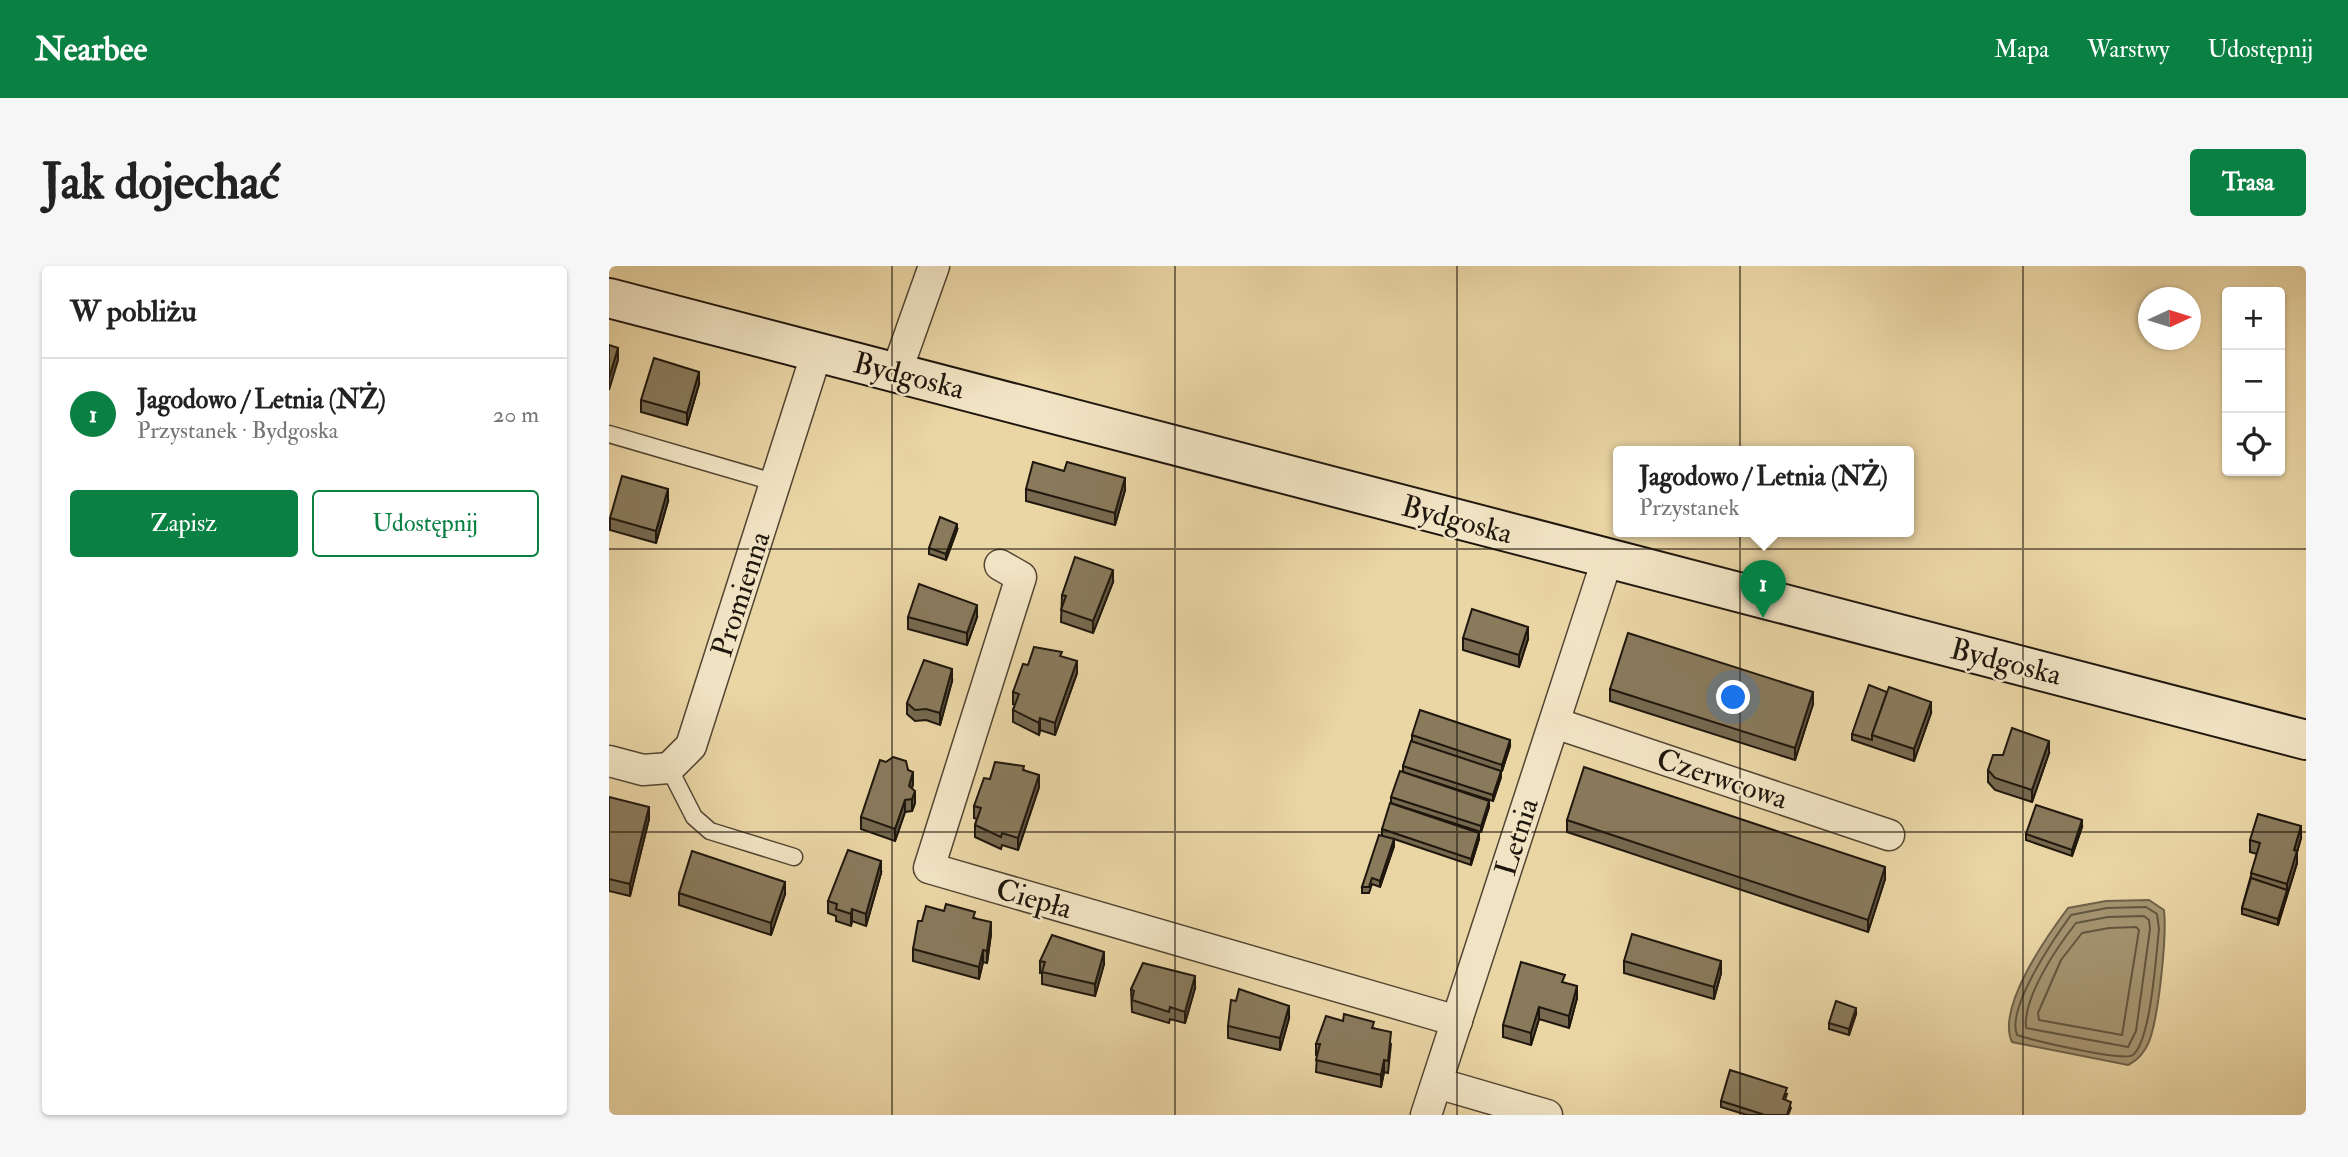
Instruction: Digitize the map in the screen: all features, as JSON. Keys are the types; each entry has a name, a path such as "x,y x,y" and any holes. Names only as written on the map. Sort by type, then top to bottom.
{"street":[{"path":"896,373 934,266"},
{"name":"Bydgoska","path":"609,299 2306,740"},
{"name":"Promienna","path":"669,768 691,747 817,352"},
{"name":"Letnia","path":"1426,1115 1607,560"},
{"name":"Ciepła","path":"1000,565 1021,577 929,868 1457,1021"},
{"name":"Czerwcowa","path":"1555,723 1889,835"},
{"path":"609,761 643,770 669,768"},
{"path":"1437,1083 1547,1115"}],"lane":[{"path":"609,434 777,483"},
{"path":"669,768 694,817 710,831 794,857"}],"water":[{"path":"2149,900 2164,910 2163,955 2154,1024 2147,1045 2139,1057 2128,1065 2012,1042 2009,1028 2017,992 2037,954 2068,908 2106,901"}],"building":[{"path":"609,345 618,348 609,378"},
{"path":"654,358 699,372 687,413 641,400"},
{"path":"1033,462 1064,471 1067,462 1125,478 1115,513 1026,489"},
{"path":"622,476 668,489 656,531 610,518"},
{"path":"940,517 957,524 946,554 929,548"},
{"path":"1075,557 1113,570 1093,621 1061,610 1066,596 1062,595"},
{"path":"919,584 977,605 967,633 908,617"},
{"path":"1472,609 1528,627 1519,655 1463,638"},
{"path":"1628,633 1813,692 1795,748 1610,689"},
{"path":"1034,647 1062,652 1060,656 1077,661 1055,723 1040,718 1039,723 1013,710 1019,694 1013,692 1023,664 1028,665"},
{"path":"924,660 952,669 940,713 926,709 915,710 907,703"},
{"path":"1869,685 1887,692 1872,740 1852,734"},
{"path":"1889,687 1931,702 1914,749 1872,735"},
{"path":"1420,710 1510,740 1502,765 1412,735"},
{"path":"2012,728 2049,741 2032,790 1995,778 1988,770 1993,755 2003,755"},
{"path":"1411,741 1501,771 1493,795 1403,766"},
{"path":"893,757 906,761 908,770 913,772 909,786 915,791 912,799 905,800 895,829 861,817 880,760 886,762"},
{"path":"995,762 1024,766 1023,770 1039,775 1018,838 1002,833 1001,837 975,825 981,808 974,806 984,778 990,779"},
{"path":"1584,767 1885,867 1868,920 1567,820"},
{"path":"1400,771 1489,801 1481,826 1391,797"},
{"path":"609,797 649,807 630,884 609,879"},
{"path":"1390,803 1479,833 1471,859 1382,829"},
{"path":"2036,805 2082,820 2072,850 2026,834"},
{"path":"2258,814 2301,826 2287,884 2251,873 2260,843 2250,840"},
{"path":"1379,835 1394,839 1380,881 1372,878 1369,887 1362,887"},
{"path":"848,850 881,861 866,914 852,909 851,914 836,909 837,904 828,901"},
{"path":"692,851 785,882 771,923 679,893"},
{"path":"2251,878 2287,890 2278,919 2242,908"},
{"path":"946,904 975,912 973,918 991,922 987,951 983,950 979,967 913,949 918,921 922,921 926,906 944,911"},
{"path":"1632,934 1721,961 1714,987 1624,961"},
{"path":"1052,935 1104,952 1095,984 1042,972 1045,962 1040,961"},
{"path":"1521,962 1565,975 1562,982 1577,986 1569,1016 1539,1007 1531,1033 1503,1025"},
{"path":"1143,963 1195,976 1185,1012 1170,1007 1169,1012 1132,1000 1134,991 1131,989"},
{"path":"1239,989 1289,1006 1280,1038 1228,1026 1231,1000 1236,1001"},
{"path":"1836,1001 1856,1008 1849,1029 1829,1023"},
{"path":"1344,1014 1374,1022 1372,1028 1391,1032 1388,1061 1384,1060 1381,1075 1316,1060 1320,1044 1316,1044 1326,1016 1343,1021"},
{"path":"1730,1070 1787,1088 1783,1099 1791,1102 1787,1115 1761,1115 1721,1101"}],"place":[{"name":"Jagodowo / Letnia (NŻ)","path":"1763,618"}]}
